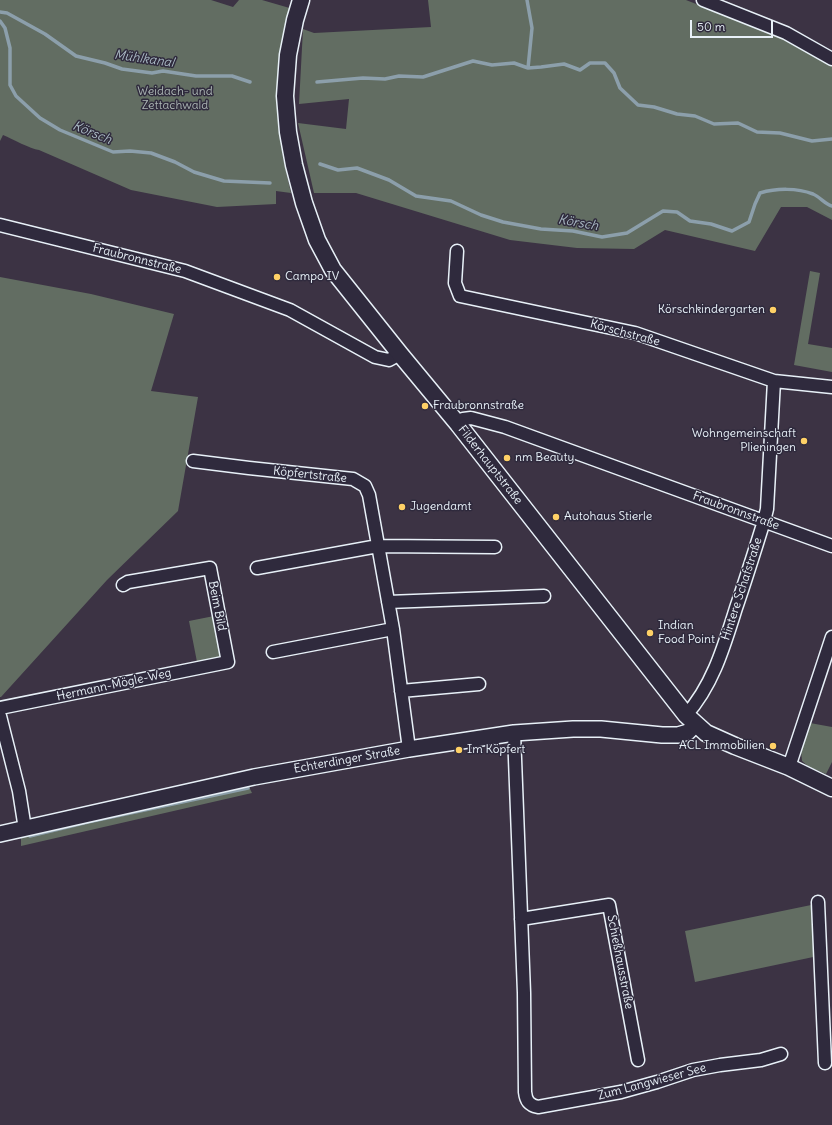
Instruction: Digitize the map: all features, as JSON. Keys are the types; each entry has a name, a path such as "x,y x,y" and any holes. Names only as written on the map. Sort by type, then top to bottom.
{"main road":[{"name":"Filderhauptstraße","path":"301,0 295,20 288,55 285,96 289,139 304,203 317,240 333,270 458,424 691,720 706,733 718,739 789,767 832,788"}],"street":[{"path":"703,0 786,33 832,58"},
{"name":"Fraubronnstraße","path":"0,225 185,271 290,310 375,357 389,360 400,354"},
{"name":"Körschstraße","path":"457,251 455,283 460,296 635,333 774,381 832,387"},
{"name":"Hintere Schafstraße","path":"691,720 712,676 724,646 767,509 774,381"},
{"name":"Fraubronnstraße","path":"458,424 463,419 472,418 505,427 832,546"},
{"name":"Köpfertstraße","path":"193,461 353,479 365,486 369,495 393,629 409,749"},
{"path":"257,568 378,546 495,547"},
{"name":"Beim Bild","path":"123,586 128,582 210,568 228,662"},
{"path":"388,602 544,596"},
{"path":"273,652 393,629"},
{"path":"789,767 832,637"},
{"name":"Hermann-Mögle-Weg","path":"0,708 228,662"},
{"path":"401,691 479,684"},
{"path":"0,716 19,791 26,829"},
{"name":"Echterdinger Straße","path":"0,834 254,778 409,749 514,733 573,729 678,735 688,732 691,720"},
{"path":"514,733 521,919"},
{"path":"818,902 825,1063"},
{"name":"Schießhausstraße","path":"521,919 609,905 638,1060"},
{"name":"Zum Langwieser See","path":"521,919 526,1098 531,1105 538,1107 621,1092 693,1070 720,1064 761,1060 781,1054"}],"green space":[{"name":"Weidach- und Zettachwald","path":"0,0 211,0 233,7 239,0 262,0 293,9 281,61 277,103 283,158 291,193 276,191 276,204 217,207 131,190 3,135 0,141"},
{"path":"428,0 686,0 787,40 832,66 832,220 807,207 781,207 755,251 665,230 634,249 577,248 510,240 356,193 314,193 298,123 346,129 349,99 299,104 303,29 314,33 431,27"},
{"path":"810,271 820,273 808,344 832,348 832,372 794,365"},
{"path":"0,277 91,294 174,314 151,391 198,397 178,511 107,580 1,697 0,697"},
{"path":"219,615 228,662 198,667 189,621"},
{"path":"810,723 832,727 832,762 826,774 809,767 802,761 801,751"},
{"path":"248,785 252,793 21,846 21,838 24,835"},
{"path":"816,904 818,956 695,982 685,931"}],"waterway":[{"path":"527,0 532,28 528,68"},
{"name":"Mühlkanal","path":"0,12 7,13 45,34 76,56 122,69 152,73 163,71 196,76 232,76 250,82"},
{"name":"Körsch","path":"0,21 5,28 10,48 10,85 16,96 40,118 60,130 113,152 130,151 151,153 175,162 194,172 224,181 270,183"},
{"path":"317,82 363,78 385,79 399,76 423,77 473,61 492,65 514,63 528,68 564,64 580,70 590,63 605,63 614,73 620,88 638,105 654,107 677,114 695,116 714,124 738,123 757,132 780,133 812,141 832,139"},
{"name":"Körsch","path":"320,164 338,170 357,168 389,180 416,196 451,201 481,215 503,222 541,229 573,231 602,237 627,233 663,211 677,212 690,221 711,224 732,231 749,222 760,193 773,190 787,189 807,192 816,195 832,206"},
{"path":"30,836 88,822 248,788"}],"place":[{"name":"Campo IV","path":"277,277"},
{"name":"Körschkindergarten","path":"773,310"},
{"name":"Fraubronnstraße","path":"425,406"},
{"name":"Wohngemeinschaft Plieningen","path":"804,441"},
{"name":"nm Beauty","path":"507,458"},
{"name":"Jugendamt","path":"402,507"},
{"name":"Autohaus Stierle","path":"556,517"},
{"name":"Indian Food Point","path":"650,633"},
{"name":"ACL Immobilien","path":"773,746"},
{"name":"Im Köpfert","path":"459,750"}]}
